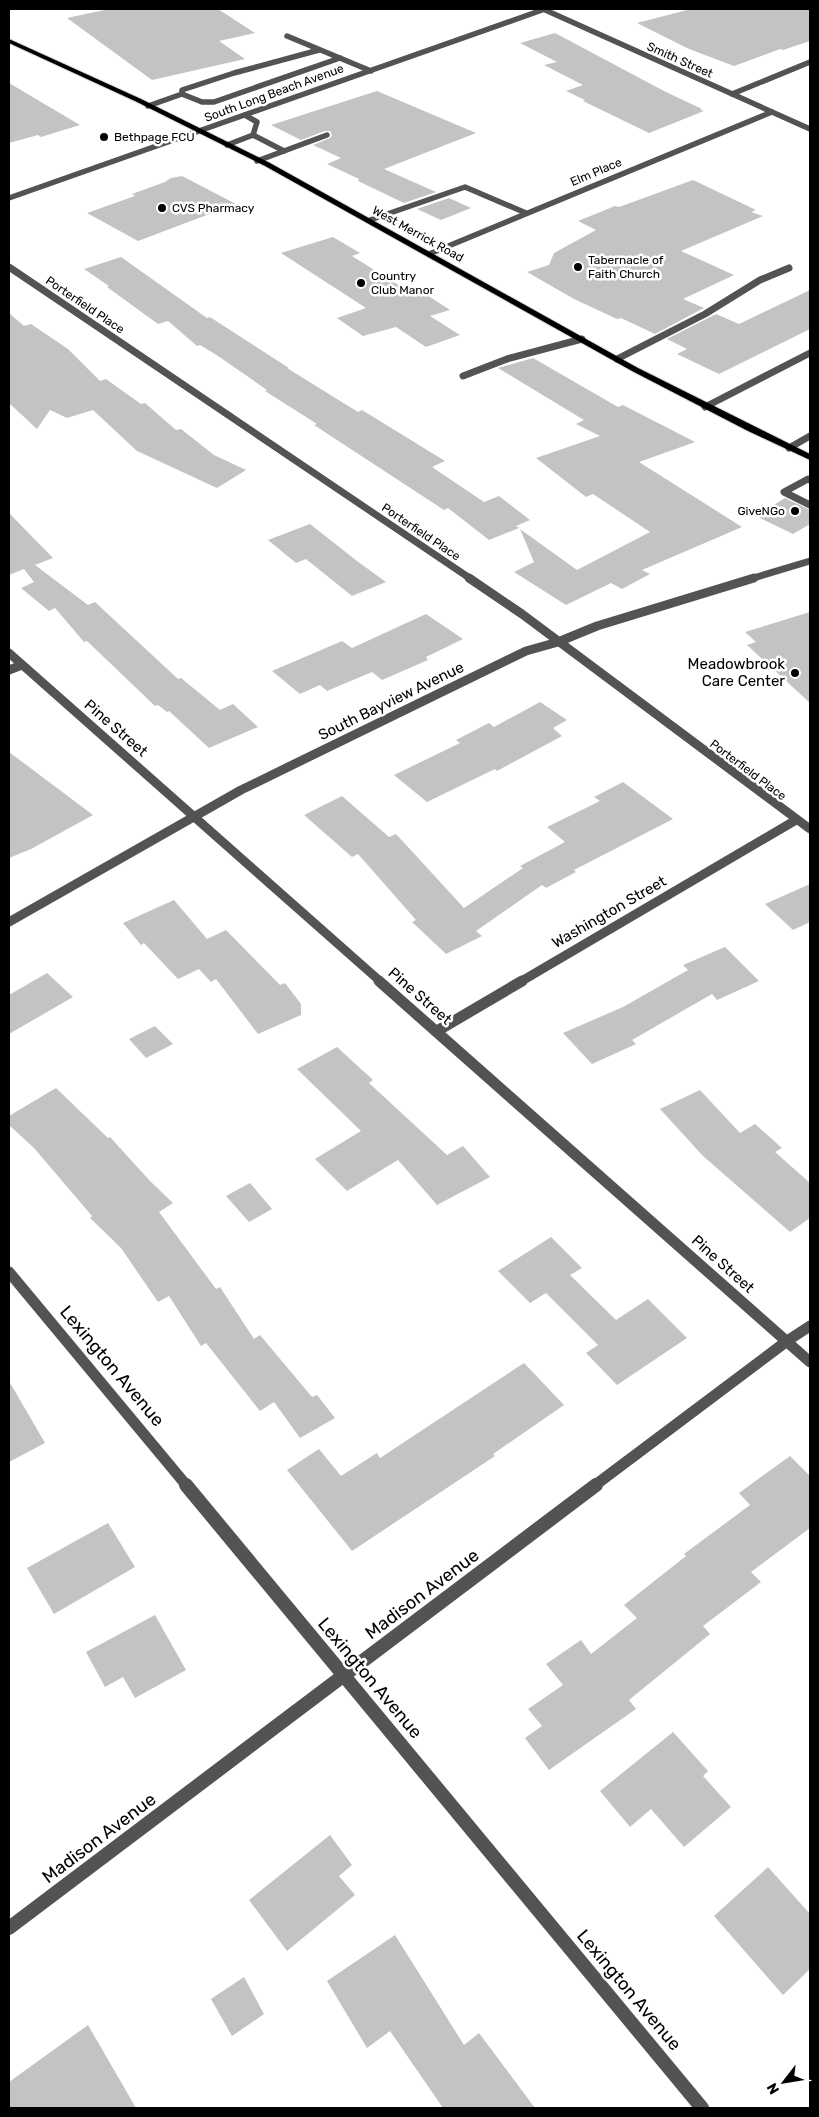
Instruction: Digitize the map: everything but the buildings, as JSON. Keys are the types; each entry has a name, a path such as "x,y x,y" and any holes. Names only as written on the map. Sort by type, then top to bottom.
{"main road":[{"name":"West Merrick Road","path":"9,41 227,145 370,220 705,407 810,457"}],"street":[{"name":"South Long Beach Avenue","path":"9,198 544,9"},
{"name":"Smith Street","path":"544,9 810,129"},
{"path":"286,36 371,70"},
{"path":"182,94 182,90 234,73 318,50"},
{"path":"148,106 182,94 202,102 214,102 340,58"},
{"path":"732,94 810,62"},
{"name":"Elm Place","path":"430,254 772,112"},
{"path":"245,115 257,122 253,135"},
{"path":"227,145 253,135 284,151"},
{"path":"257,161 327,135"},
{"path":"370,220 465,186 526,213"},
{"name":"Porterfield Place","path":"9,267 522,614 810,829"},
{"path":"617,359 705,314 760,280 789,268"},
{"path":"463,376 492,363 582,339"},
{"path":"705,407 810,353"},
{"path":"789,448 810,436"},
{"path":"810,477 784,492 810,504"},
{"name":"South Bayview Avenue","path":"9,922 241,790 517,655 558,642 597,626 810,561"},
{"name":"Pine Street","path":"9,653 810,1362"},
{"path":"9,670 22,664"},
{"name":"Washington Street","path":"437,1031 796,820"},
{"name":"Lexington Avenue","path":"9,1272 702,2108"},
{"name":"Madison Avenue","path":"9,1928 786,1341 810,1326"}],"place":[{"name":"Bethpage FCU","path":"104,137"},
{"name":"CVS Pharmacy","path":"162,208"},
{"name":"Tabernacle of Faith Church","path":"578,267"},
{"name":"Country Club Manor","path":"361,283"},
{"name":"GiveNGo","path":"795,511"},
{"name":"Meadowbrook Care Center","path":"795,673"}]}
